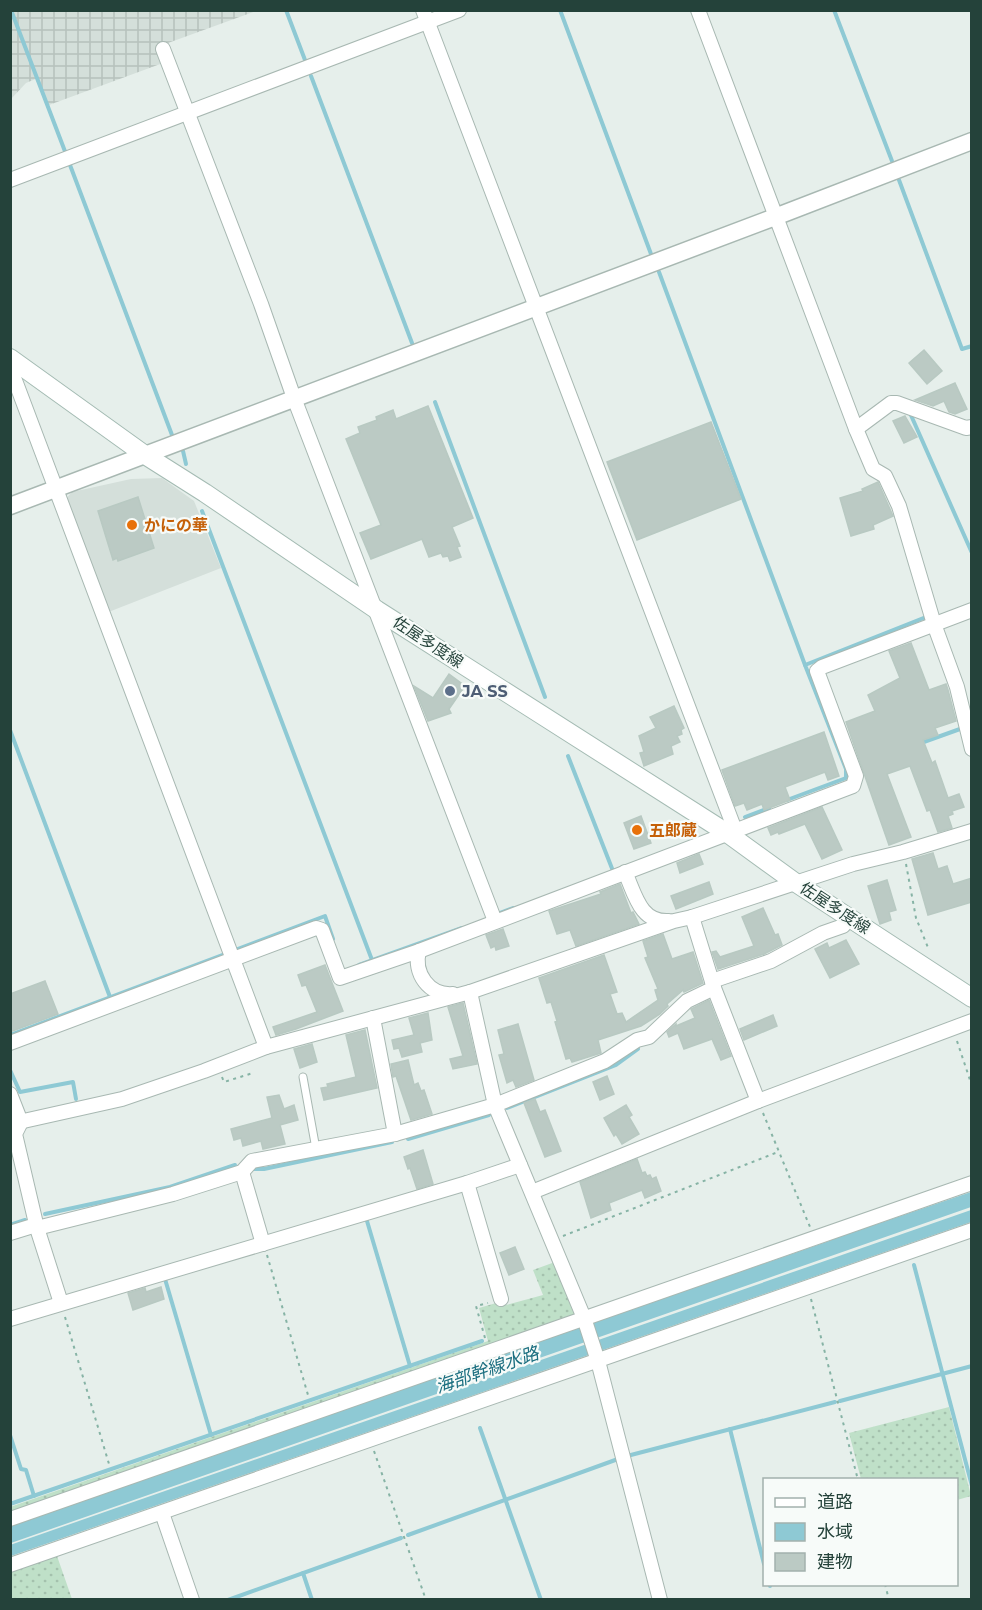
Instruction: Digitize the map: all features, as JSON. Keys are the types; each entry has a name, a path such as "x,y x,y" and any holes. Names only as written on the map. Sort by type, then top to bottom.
{"main road":[{"name":"佐屋多度線","path":"15,361 145,455 377,610 731,831 796,883 972,998"}],"street":[{"path":"10,180 187,114 426,16 459,10"},
{"path":"698,10 856,429 873,470 885,476 899,507 934,624 957,687 972,749"},
{"path":"426,16 731,831"},
{"path":"163,48 261,304 294,398 495,921"},
{"path":"10,506 972,141"},
{"path":"15,361 13,375 266,1047"},
{"path":"856,429 891,404 897,403 966,428 972,427"},
{"path":"10,1043 316,928 322,930 340,978 419,951 853,786 856,776 817,671 822,667 972,610"},
{"path":"16,1123 122,1099 266,1047 470,992 674,921 853,864 972,831"},
{"path":"625,872 645,914 651,920 674,921"},
{"path":"692,917 713,985 759,1101"},
{"path":"10,1233 158,1199 242,1172 252,1161 395,1134 495,1105 605,1061 637,1040 650,1037 687,1001 713,985 771,961 823,933 843,926 850,918"},
{"path":"419,951 416,961 422,980 445,994 470,992"},
{"path":"470,992 495,1105 552,1240 597,1358 660,1599"},
{"path":"374,1018 395,1134"},
{"path":"532,1192 759,1101 972,1021"},
{"path":"10,1094 16,1123 15,1134 37,1226 61,1303"},
{"path":"10,1319 467,1183 520,1165"},
{"path":"242,1172 263,1244"},
{"path":"467,1183 501,1299"},
{"path":"10,1519 972,1183"},
{"path":"10,1565 370,1440 597,1358 972,1230"},
{"path":"162,1513 192,1599"}],"lane":[{"path":"303,1077 316,1149"}],"path":[{"path":"903,852 916,918 931,957 926,968"},
{"path":"952,1027 972,1086"},
{"path":"218,1066 224,1082 253,1073"},
{"path":"759,1101 814,1238"},
{"path":"552,1240 778,1152"},
{"path":"263,1244 308,1395"},
{"path":"808,1287 858,1478"},
{"path":"484,1338 476,1306 501,1299"},
{"path":"61,1303 109,1464"},
{"path":"370,1440 426,1599"}],"shaded area":[{"path":"11,11 256,11 157,47 163,63 49,105 38,78 26,83 11,99"},
{"path":"162,478 194,501 221,568 106,613 64,501 72,492 131,479"}],"green space":[{"path":"555,1262 576,1312 573,1317 11,1514 10,1507 488,1341 479,1308 503,1301 506,1305 543,1295 533,1270"},
{"path":"949,1407 971,1496 958,1500 958,1478 861,1478 849,1433"},
{"path":"57,1556 72,1599 11,1599 11,1572"}],"water":[{"name":"海部幹線水路","path":"971,1192 971,1207 11,1543 10,1525 829,1241 851,1231"},
{"path":"971,1210 971,1222 11,1556 10,1545"}],"building":[{"path":"924,350 942,371 927,384 909,363"},
{"path":"955,383 967,409 955,414 949,412 944,401 933,406 915,400"},
{"path":"428,406 473,518 452,527 460,546 457,547 461,557 450,561 448,556 443,557 441,553 429,557 422,539 371,559 360,533 381,525 346,439 360,433 358,427 377,420 376,417 393,410 396,419"},
{"path":"905,416 917,437 904,443 893,421"},
{"path":"711,422 741,499 637,540 607,462"},
{"path":"878,482 893,516 873,525 874,529 851,536 840,498 863,491 862,489"},
{"path":"138,497 154,548 118,561 117,558 113,560 98,511"},
{"path":"911,643 929,690 946,684 948,690 956,721 935,728 938,735 923,740 932,763 935,761 948,798 959,794 964,807 952,811 953,814 948,816 952,828 938,832 930,810 927,811 910,766 887,774 911,837 889,845 846,722 875,711 868,695 900,678 889,651"},
{"path":"449,674 465,686 449,709 451,713 428,721 414,686 433,698"},
{"path":"674,706 684,728 681,730 682,734 677,736 680,742 671,746 673,754 644,766 640,753 644,752 639,736 656,728 650,717"},
{"path":"824,732 839,776 828,780 825,772 785,787 790,800 764,810 762,804 747,810 744,803 735,806 722,770"},
{"path":"822,807 842,850 822,859 805,824 771,835 768,828"},
{"path":"641,816 651,843 634,849 624,823"},
{"path":"933,853 938,869 947,866 953,884 972,878 972,902 928,915 912,859"},
{"path":"699,854 703,864 680,873 677,863"},
{"path":"887,880 896,910 889,912 891,920 880,924 868,886"},
{"path":"709,882 713,894 676,909 671,896"},
{"path":"620,884 631,913 633,912 639,924 576,946 570,930 557,934 549,911 601,894 600,892"},
{"path":"763,908 782,945 764,954 718,969 712,952 716,951 720,957 754,946 742,917"},
{"path":"503,929 509,946 496,950 495,946 491,948 486,935"},
{"path":"663,934 672,959 693,952 703,983 684,992 683,990 667,1004 668,1006 660,1014 641,1026 598,1040 601,1053 572,1062 570,1058 566,1059 551,1002 547,1003 539,978 604,955 617,992 610,994 617,1014 622,1013 626,1022 658,1000 655,990 658,989 645,958 648,957 643,941"},
{"path":"846,940 859,964 830,978 815,949 827,943 829,948"},
{"path":"325,965 343,1011 276,1035 273,1027 317,1012 306,985 302,986 298,975"},
{"path":"45,981 58,1014 10,1032 10,994"},
{"path":"709,1000 731,1056 721,1060 712,1039 684,1049 678,1033 669,1037 667,1032 676,1024 676,1026 695,1018 691,1009"},
{"path":"463,1003 477,1064 453,1069 450,1059 463,1056 448,1007"},
{"path":"428,1013 432,1040 420,1043 422,1052 402,1057 399,1048 394,1049 392,1040 414,1035 409,1018"},
{"path":"773,1015 777,1026 744,1040 740,1029"},
{"path":"518,1024 534,1080 516,1087 513,1080 507,1083 499,1055 504,1054 498,1030"},
{"path":"365,1030 377,1088 324,1100 321,1088 328,1087 327,1084 356,1077 346,1035"},
{"path":"312,1044 317,1062 300,1068 294,1049"},
{"path":"408,1060 414,1085 418,1083 421,1091 424,1090 432,1114 411,1120 396,1076 393,1077 391,1064"},
{"path":"607,1076 614,1094 600,1100 593,1082"},
{"path":"279,1095 284,1109 294,1105 298,1120 280,1125 285,1144 263,1149 261,1141 243,1146 241,1138 234,1140 231,1129 272,1118 267,1097"},
{"path":"535,1099 540,1112 545,1110 561,1151 545,1157 524,1103"},
{"path":"626,1105 632,1115 629,1117 639,1134 622,1144 616,1134 614,1136 604,1118"},
{"path":"423,1150 433,1184 417,1189 404,1157"},
{"path":"637,1159 642,1173 650,1175 652,1179 656,1177 661,1191 645,1198 642,1190 609,1203 611,1210 591,1218 580,1182"},
{"path":"515,1247 524,1269 509,1275 500,1253"},
{"path":"161,1287 164,1299 133,1310 128,1293 145,1288 146,1292"}],"waterway":[{"path":"11,10 66,154"},
{"path":"286,10 305,60"},
{"path":"560,10 651,254"},
{"path":"834,10 892,161"},
{"path":"311,76 412,343"},
{"path":"70,165 172,435"},
{"path":"899,180 962,349 972,346"},
{"path":"659,272 805,665"},
{"path":"435,402 545,697"},
{"path":"910,413 972,553"},
{"path":"183,451 186,464"},
{"path":"202,511 372,960"},
{"path":"787,800 846,778 846,769 805,665 926,617"},
{"path":"921,743 960,729"},
{"path":"10,730 110,997"},
{"path":"568,756 613,871"},
{"path":"745,817 769,808"},
{"path":"497,914 513,908"},
{"path":"235,950 325,916 333,939"},
{"path":"359,965 462,928"},
{"path":"10,1035 225,954"},
{"path":"507,1108 616,1065 638,1049"},
{"path":"10,1070 20,1092 73,1082 76,1099"},
{"path":"408,1139 489,1115"},
{"path":"252,1169 264,1169 392,1142"},
{"path":"45,1214 170,1187 235,1165"},
{"path":"10,1225 25,1220"},
{"path":"367,1221 410,1366"},
{"path":"914,1265 972,1486"},
{"path":"165,1279 211,1435"},
{"path":"10,1504 482,1341"},
{"path":"840,1401 972,1366"},
{"path":"627,1456 835,1402"},
{"path":"480,1428 541,1600"},
{"path":"730,1429 763,1560"},
{"path":"10,1435 21,1469 26,1470 34,1496"},
{"path":"408,1535 618,1459"},
{"path":"228,1600 401,1538"},
{"path":"303,1573 312,1600"}],"place":[{"name":"かにの華","path":"132,525"},
{"name":"JA SS","path":"450,691"},
{"name":"五郎蔵","path":"637,830"}]}
